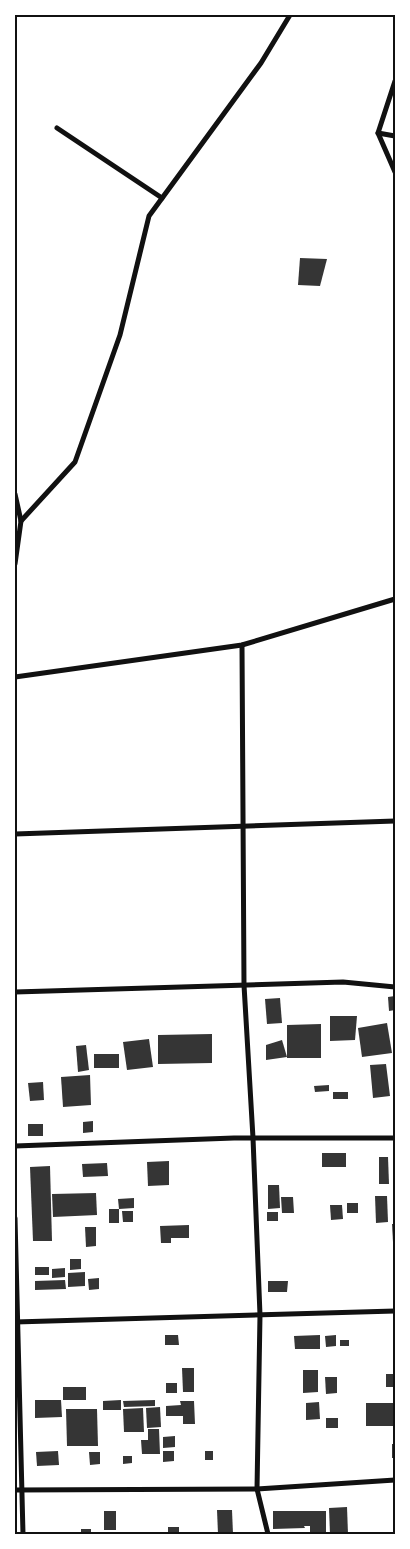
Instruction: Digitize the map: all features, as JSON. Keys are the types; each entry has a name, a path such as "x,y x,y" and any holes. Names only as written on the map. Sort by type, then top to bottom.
{"street":[{"path":"21,520 75,462 120,335 149,216 261,63 290,15"},
{"path":"395,81 378,133 395,172"},
{"path":"58,128 162,198"},
{"path":"378,133 395,136"},
{"path":"15,494 21,520 15,564"},
{"path":"15,677 242,645 395,599"},
{"path":"242,645 244,985 253,1138 260,1315 256,1489 268,1534"},
{"path":"15,834 395,821"},
{"path":"15,992 343,982 395,986"},
{"path":"15,1146 253,1138 395,1138"},
{"path":"15,1218 16,1322 23,1534"},
{"path":"16,1322 395,1311"},
{"path":"15,1490 256,1489 395,1480"}],"building":[{"path":"300,258 327,259 320,286 298,285"},
{"path":"395,996 395,1010 389,1011 388,997"},
{"path":"280,998 282,1023 267,1024 265,999"},
{"path":"330,1016 357,1016 355,1040 330,1041"},
{"path":"387,1023 392,1053 362,1057 358,1028"},
{"path":"321,1024 321,1058 287,1058 287,1025"},
{"path":"212,1034 212,1063 158,1064 158,1035"},
{"path":"149,1039 153,1067 127,1070 123,1042"},
{"path":"282,1040 287,1057 266,1060 266,1045"},
{"path":"86,1045 89,1070 78,1072 76,1046"},
{"path":"94,1054 119,1054 119,1068 94,1068"},
{"path":"386,1064 390,1096 373,1098 370,1065"},
{"path":"90,1075 91,1105 63,1107 61,1077"},
{"path":"43,1082 44,1100 30,1101 28,1083"},
{"path":"329,1085 329,1091 315,1092 314,1086"},
{"path":"333,1092 348,1092 348,1099 333,1099"},
{"path":"93,1121 93,1132 83,1133 83,1122"},
{"path":"28,1124 43,1124 43,1136 28,1136"},
{"path":"322,1153 346,1153 346,1167 322,1167"},
{"path":"379,1157 388,1157 389,1184 379,1184"},
{"path":"169,1161 169,1185 148,1186 147,1162"},
{"path":"107,1163 108,1176 83,1177 82,1164"},
{"path":"50,1166 52,1241 33,1241 30,1167"},
{"path":"268,1185 279,1185 280,1208 268,1209"},
{"path":"96,1193 97,1215 53,1217 52,1194"},
{"path":"375,1196 387,1196 388,1222 376,1223"},
{"path":"281,1197 293,1197 294,1213 282,1213"},
{"path":"134,1198 134,1208 119,1209 118,1199"},
{"path":"347,1203 358,1203 358,1213 347,1213"},
{"path":"330,1205 342,1205 343,1219 331,1220"},
{"path":"109,1209 119,1209 119,1223 109,1223"},
{"path":"122,1211 133,1211 133,1222 123,1222"},
{"path":"267,1212 278,1212 278,1221 267,1221"},
{"path":"392,1224 395,1224 395,1242 393,1242"},
{"path":"189,1225 189,1238 171,1238 171,1243 161,1243 160,1226"},
{"path":"85,1227 96,1227 96,1246 86,1247"},
{"path":"70,1259 81,1259 81,1269 70,1270"},
{"path":"35,1267 49,1267 49,1275 35,1275"},
{"path":"65,1268 65,1277 52,1278 52,1269"},
{"path":"85,1272 85,1286 68,1287 68,1273"},
{"path":"99,1278 99,1289 89,1290 88,1279"},
{"path":"65,1280 66,1289 35,1290 35,1281"},
{"path":"268,1281 288,1281 287,1292 268,1292"},
{"path":"165,1335 178,1335 179,1345 165,1345"},
{"path":"320,1335 320,1349 295,1349 294,1336"},
{"path":"336,1335 336,1346 326,1347 325,1336"},
{"path":"340,1340 349,1340 349,1346 340,1346"},
{"path":"182,1368 194,1368 194,1392 183,1392"},
{"path":"303,1370 318,1370 318,1392 303,1393"},
{"path":"386,1374 395,1374 395,1387 386,1387"},
{"path":"325,1377 337,1377 337,1393 326,1394"},
{"path":"166,1383 177,1383 177,1393 166,1393"},
{"path":"63,1387 86,1387 86,1400 63,1400"},
{"path":"35,1400 61,1400 62,1417 35,1418"},
{"path":"121,1400 121,1410 103,1410 103,1401"},
{"path":"155,1400 155,1406 124,1407 123,1401"},
{"path":"180,1401 194,1401 195,1424 183,1424 183,1416 166,1416 166,1406 181,1405"},
{"path":"319,1402 320,1419 306,1420 306,1403"},
{"path":"366,1403 394,1403 394,1426 366,1426"},
{"path":"160,1407 161,1427 147,1428 146,1408"},
{"path":"143,1408 144,1432 124,1432 123,1409"},
{"path":"66,1409 97,1409 98,1446 67,1446"},
{"path":"326,1418 338,1418 338,1428 326,1428"},
{"path":"148,1429 159,1429 160,1454 142,1454 141,1440 148,1440"},
{"path":"175,1436 175,1447 163,1448 163,1437"},
{"path":"392,1444 395,1444 395,1458 392,1458"},
{"path":"58,1451 59,1465 37,1466 36,1452"},
{"path":"163,1451 174,1451 174,1461 163,1462"},
{"path":"205,1451 213,1451 213,1460 205,1460"},
{"path":"89,1452 100,1452 100,1464 90,1465"},
{"path":"123,1456 132,1456 132,1463 123,1464"},
{"path":"347,1507 348,1534 330,1534 329,1508"},
{"path":"217,1510 232,1510 233,1534 218,1534"},
{"path":"104,1511 116,1511 116,1530 104,1530"},
{"path":"273,1511 326,1511 326,1534 310,1534 310,1526 304,1526 305,1528 273,1529"},
{"path":"168,1527 179,1527 179,1534 168,1534"},
{"path":"81,1529 91,1529 91,1534 81,1534"}]}
